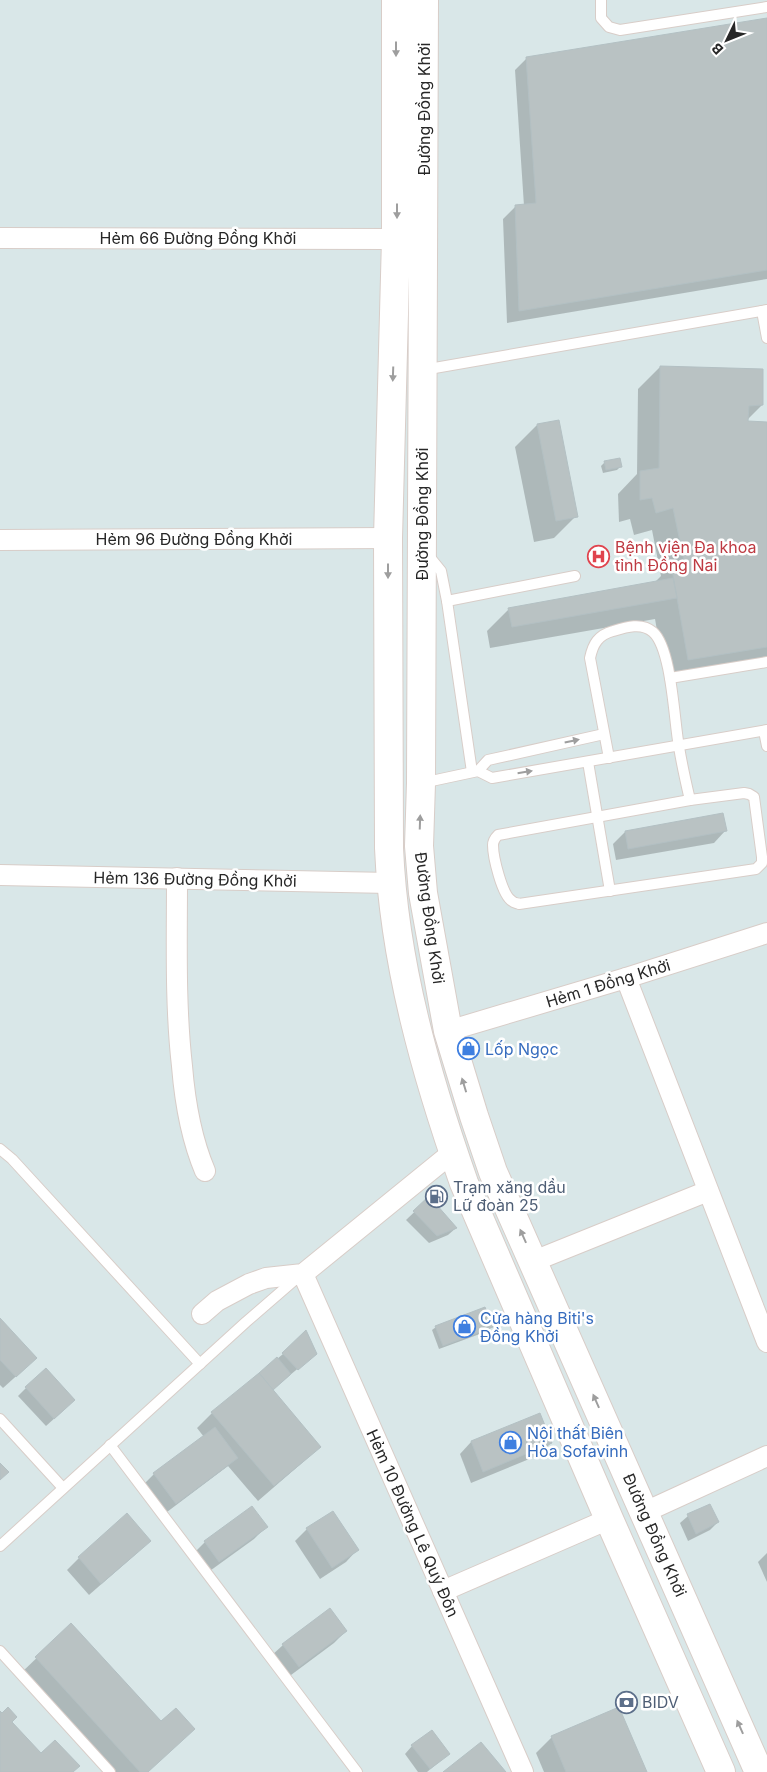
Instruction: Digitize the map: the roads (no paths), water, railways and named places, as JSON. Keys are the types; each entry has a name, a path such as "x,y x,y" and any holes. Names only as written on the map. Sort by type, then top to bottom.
{"main road":[{"name":"Đường Đồng Khởi","path":"396,0 396,239 388,538 390,883 404,971 420,1047 467,1192 721,1772"},
{"name":"Đường Đồng Khởi","path":"424,0 421,783 419,846 423,893 448,1031 493,1172 759,1772"},
{"path":"396,239 424,242"},
{"path":"453,1152 482,1139"},
{"path":"668,1653 700,1638"}],"street":[{"name":"Hẻm 66 Đường Đồng Khởi","path":"0,238 396,239"},
{"name":"Hẻm 96 Đường Đồng Khởi","path":"0,540 388,538"},
{"name":"Hẻm 136 Đường Đồng Khởi","path":"0,875 390,883"},
{"path":"177,878 178,1031 191,1130 205,1171"},
{"name":"Hẻm 1 Đồng Khởi","path":"448,1031 626,978 767,933"},
{"path":"626,978 708,1191 765,1332"},
{"path":"202,1314 217,1301 248,1284 266,1278 303,1274 453,1152"},
{"path":"534,1262 708,1191"},
{"name":"Hẻm 10 Đường Lê Quý Đôn","path":"303,1274 523,1772"},
{"path":"645,1512 767,1456"},
{"path":"443,1591 609,1519"}],"lane":[{"path":"601,0 601,18 609,27 620,30 767,7"},
{"path":"423,370 764,310 767,338"},
{"path":"422,546 440,571 447,601 475,771"},
{"path":"447,601 574,576"},
{"path":"609,758 590,658 592,651 599,638 615,630 638,626 647,628 654,632 659,640 666,661 679,746 690,800"},
{"path":"670,678 767,662"},
{"path":"475,771 492,778 766,731 767,746"},
{"path":"421,783 475,771 488,760 604,734"},
{"path":"588,762 610,891"},
{"path":"744,793 754,797 762,863 756,869 519,904 511,901 506,895 500,880 493,845 494,839 498,835 690,800 744,793"},
{"path":"0,1149 12,1159 200,1364"},
{"path":"0,1546 246,1322 303,1274"},
{"path":"0,1419 63,1488"},
{"path":"110,1445 357,1772"},
{"path":"0,1651 110,1772"}],"place":[{"name":"Bệnh viện Đa khoa tỉnh Đồng Nai","path":"599,556"},
{"name":"Lốp Ngọc","path":"469,1049"},
{"name":"Trạm xăng dầu Lữ đoàn 25","path":"437,1196"},
{"name":"Cửa hàng Biti's Đồng Khởi","path":"464,1327"},
{"name":"Nội thất Biên Hòa Sofavinh","path":"511,1442"},
{"name":"BIDV","path":"626,1702"}]}
